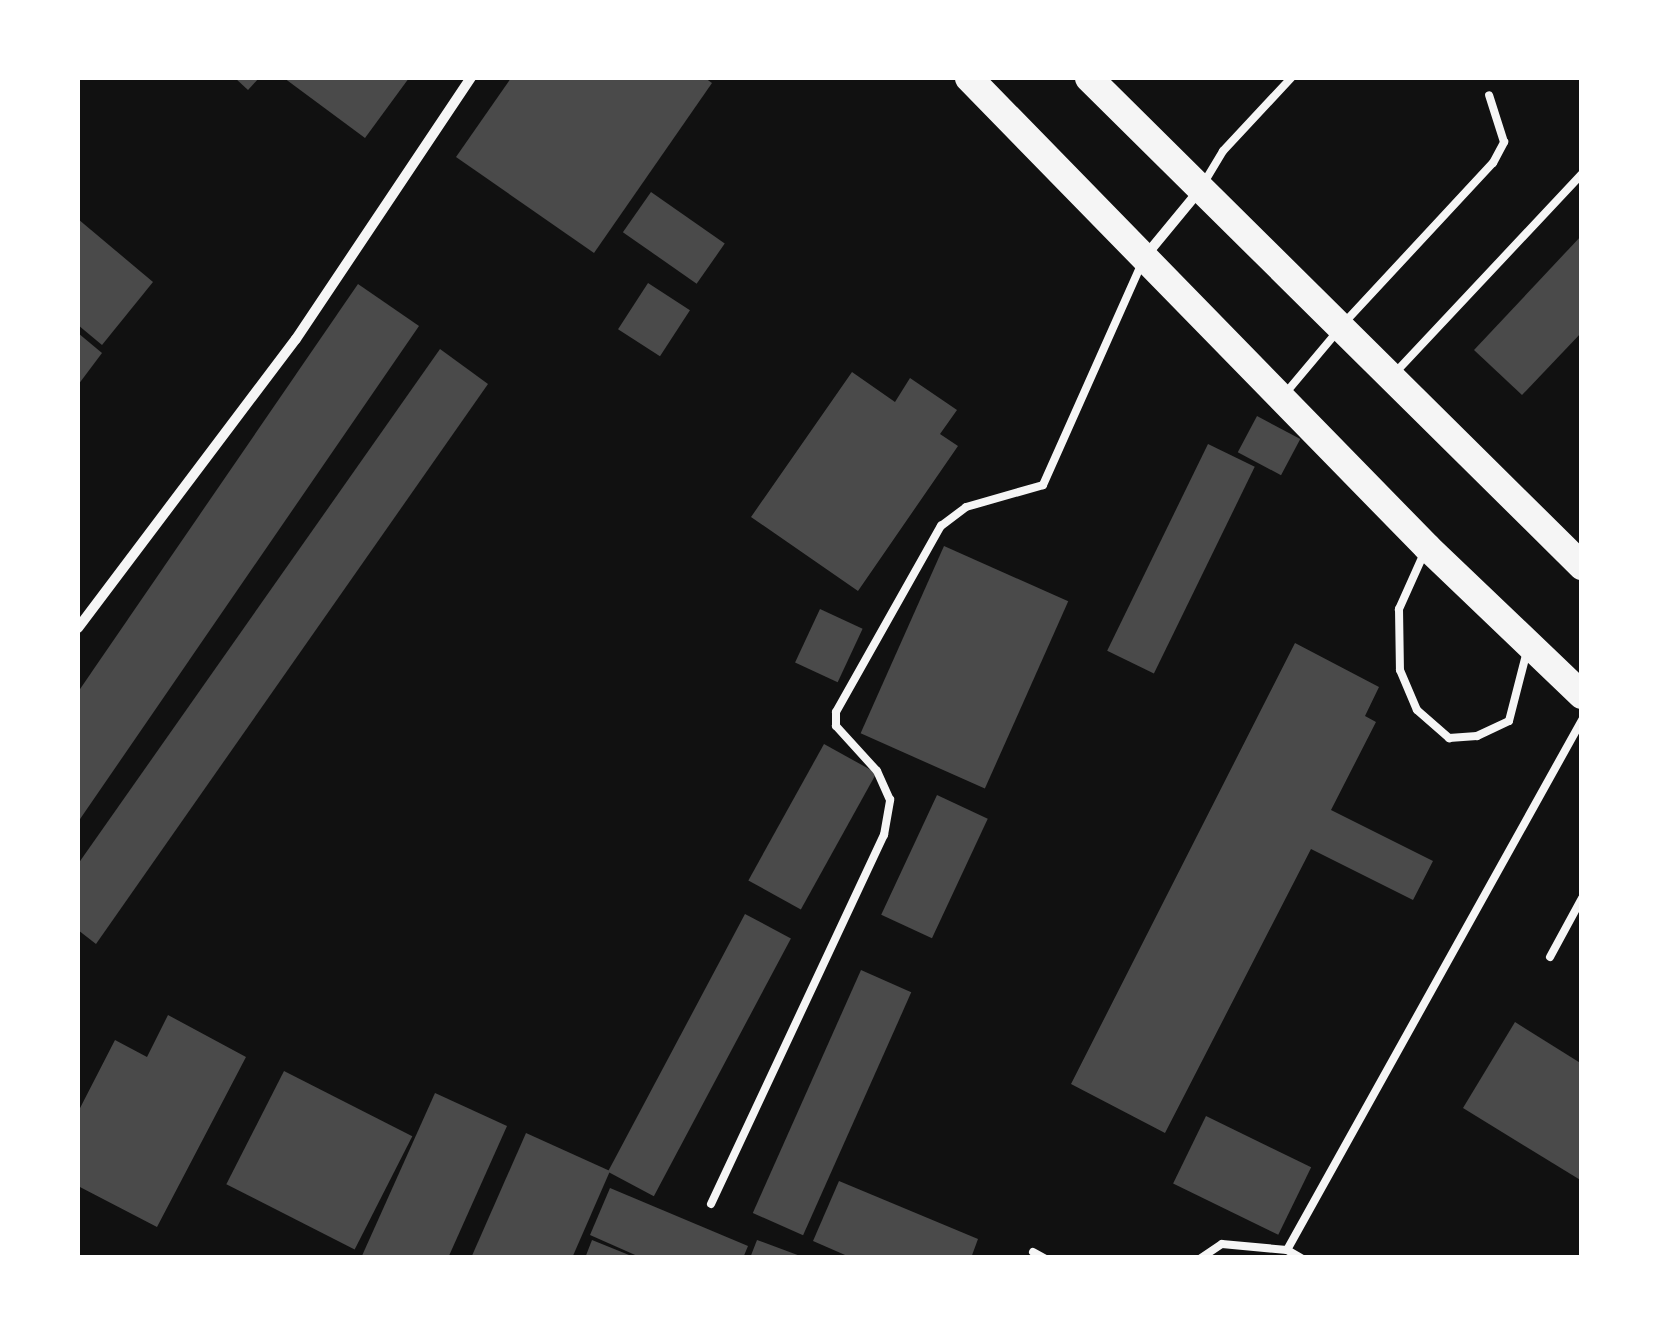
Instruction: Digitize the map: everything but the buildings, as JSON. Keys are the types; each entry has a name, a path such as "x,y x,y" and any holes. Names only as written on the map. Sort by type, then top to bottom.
{"highway":[{"path":"969,78 1284,396 1427,547 1582,695"},
{"path":"1089,78 1582,566"}],"street":[{"path":"78,628 296,339 471,78"},
{"path":"1146,255 1199,191"}],"lane":[{"path":"1199,191 1223,151 1291,78"},
{"path":"1284,396 1339,329 1493,162 1504,142 1489,96"},
{"path":"1391,378 1582,174"},
{"path":"711,1204 884,835 890,800 877,771 836,726 836,712 941,526 966,507 1043,485 1146,255"},
{"path":"1427,547 1399,609 1400,670 1418,710 1449,738 1477,736 1509,721 1528,645"},
{"path":"1287,1250 1582,720"},
{"path":"1550,958 1582,898"},
{"path":"1200,1258 1222,1244 1287,1250 1302,1258"},
{"path":"1033,1252 1044,1258"}]}
